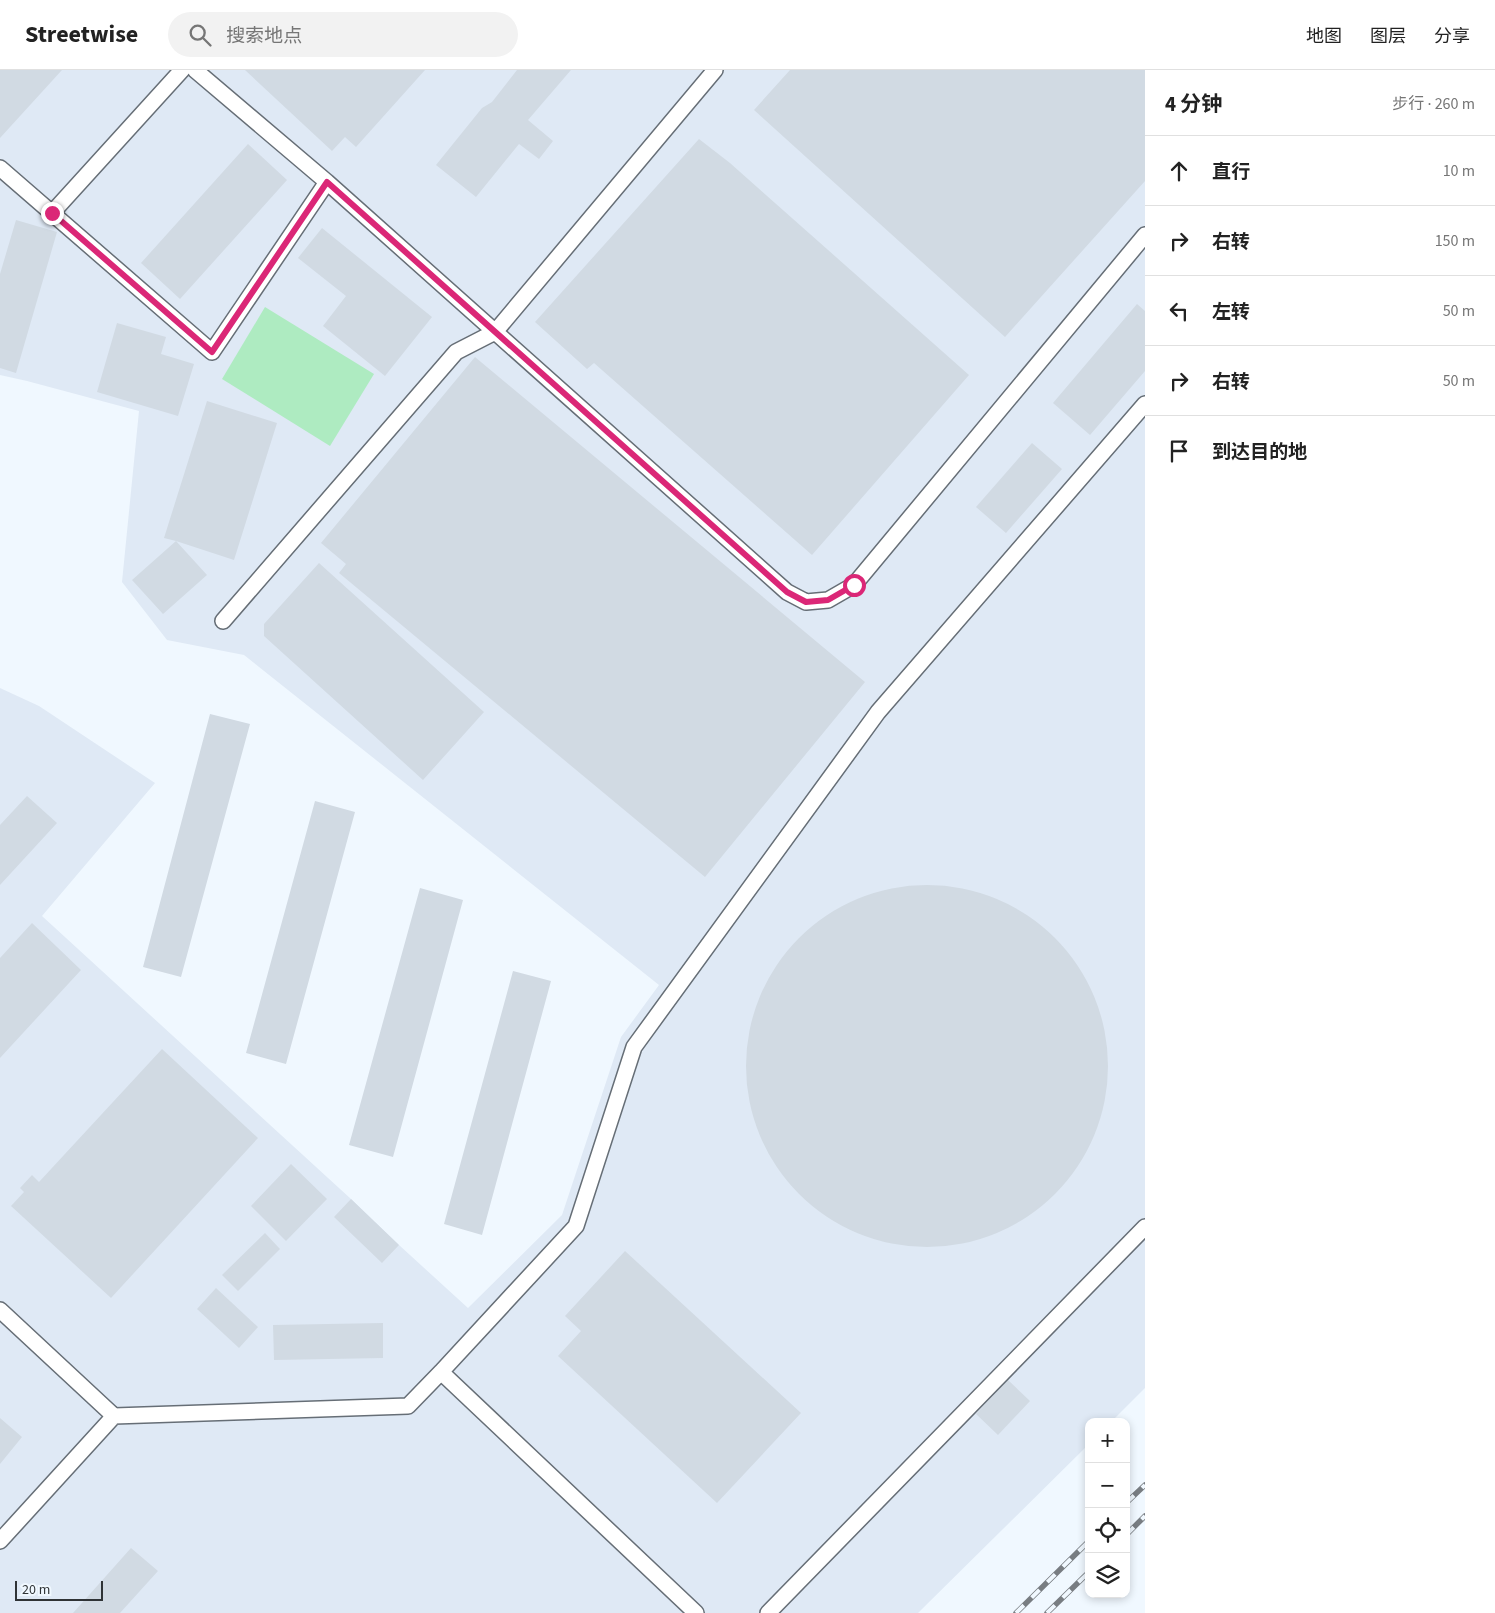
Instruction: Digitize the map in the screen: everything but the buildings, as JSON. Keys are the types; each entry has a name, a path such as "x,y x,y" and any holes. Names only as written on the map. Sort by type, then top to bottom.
{"lane":[{"path":"52,213 182,70"},
{"path":"195,70 327,182 787,592 806,602 828,600 854,585 1145,236"},
{"path":"223,621 456,352 495,332 715,70"},
{"path":"0,168 212,352 327,182"},
{"path":"0,1310 114,1416 408,1406 576,1226 634,1048 860,736 878,712 1145,404"},
{"path":"768,1613 1145,1227"},
{"path":"441,1372 696,1613"},
{"path":"0,1541 114,1416"}],"shaded area":[{"path":"0,70 1145,70 1145,1388 1115,1418 1085,1418 1085,1448 918,1613 0,1613 0,688 39,706 155,783 42,916 468,1308 562,1215 621,1037 659,985 244,655 167,640 122,582 139,411 0,375"}],"green space":[{"path":"265,307 374,374 330,446 222,379"}],"railway":[{"path":"1130,1499 1145,1485"},
{"path":"1130,1531 1145,1516"},
{"path":"1016,1613 1085,1545"},
{"path":"1047,1613 1085,1576"}],"route":[{"path":"52,213 212,352 327,182 787,592 806,602 828,600 854,585"}]}
